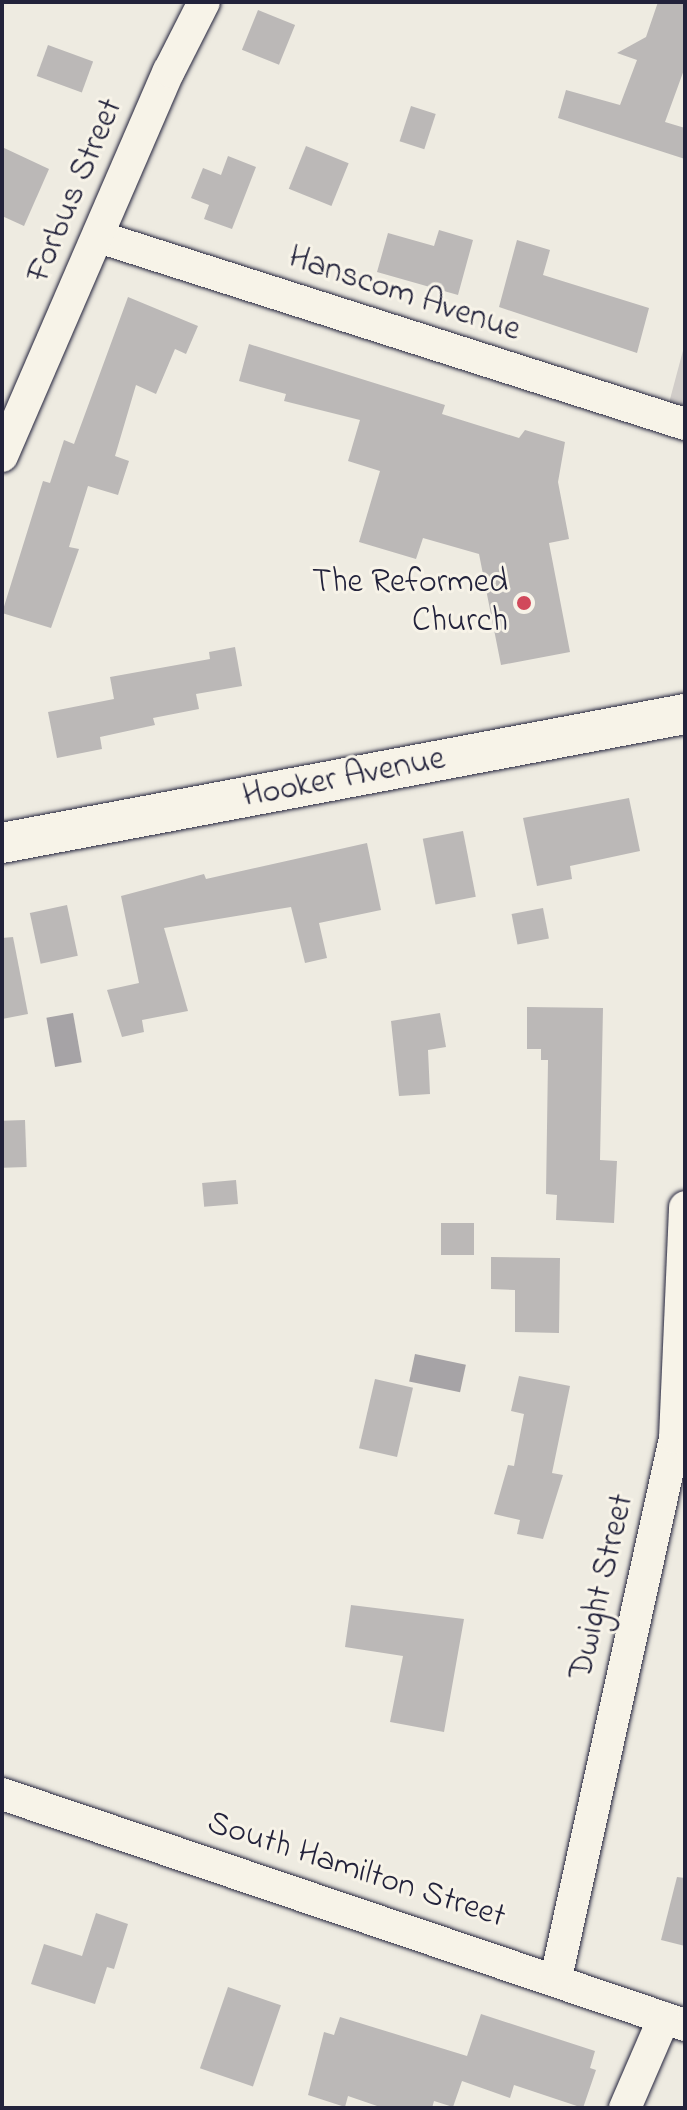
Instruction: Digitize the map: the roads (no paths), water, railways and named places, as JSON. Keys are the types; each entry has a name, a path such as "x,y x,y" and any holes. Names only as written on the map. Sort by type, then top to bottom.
{"street":[{"name":"Forbus Street","path":"2,456 169,71 204,2"},
{"name":"Hanscom Avenue","path":"99,237 685,424"},
{"name":"Hooker Avenue","path":"2,843 685,714"},
{"name":"Dwight Street","path":"556,1978 675,1438 685,1207"},
{"name":"South Hamilton Street","path":"2,1794 556,1978 675,2021"},
{"path":"625,2108 675,2021"}],"place":[{"name":"The Reformed Church","path":"524,603"}]}
